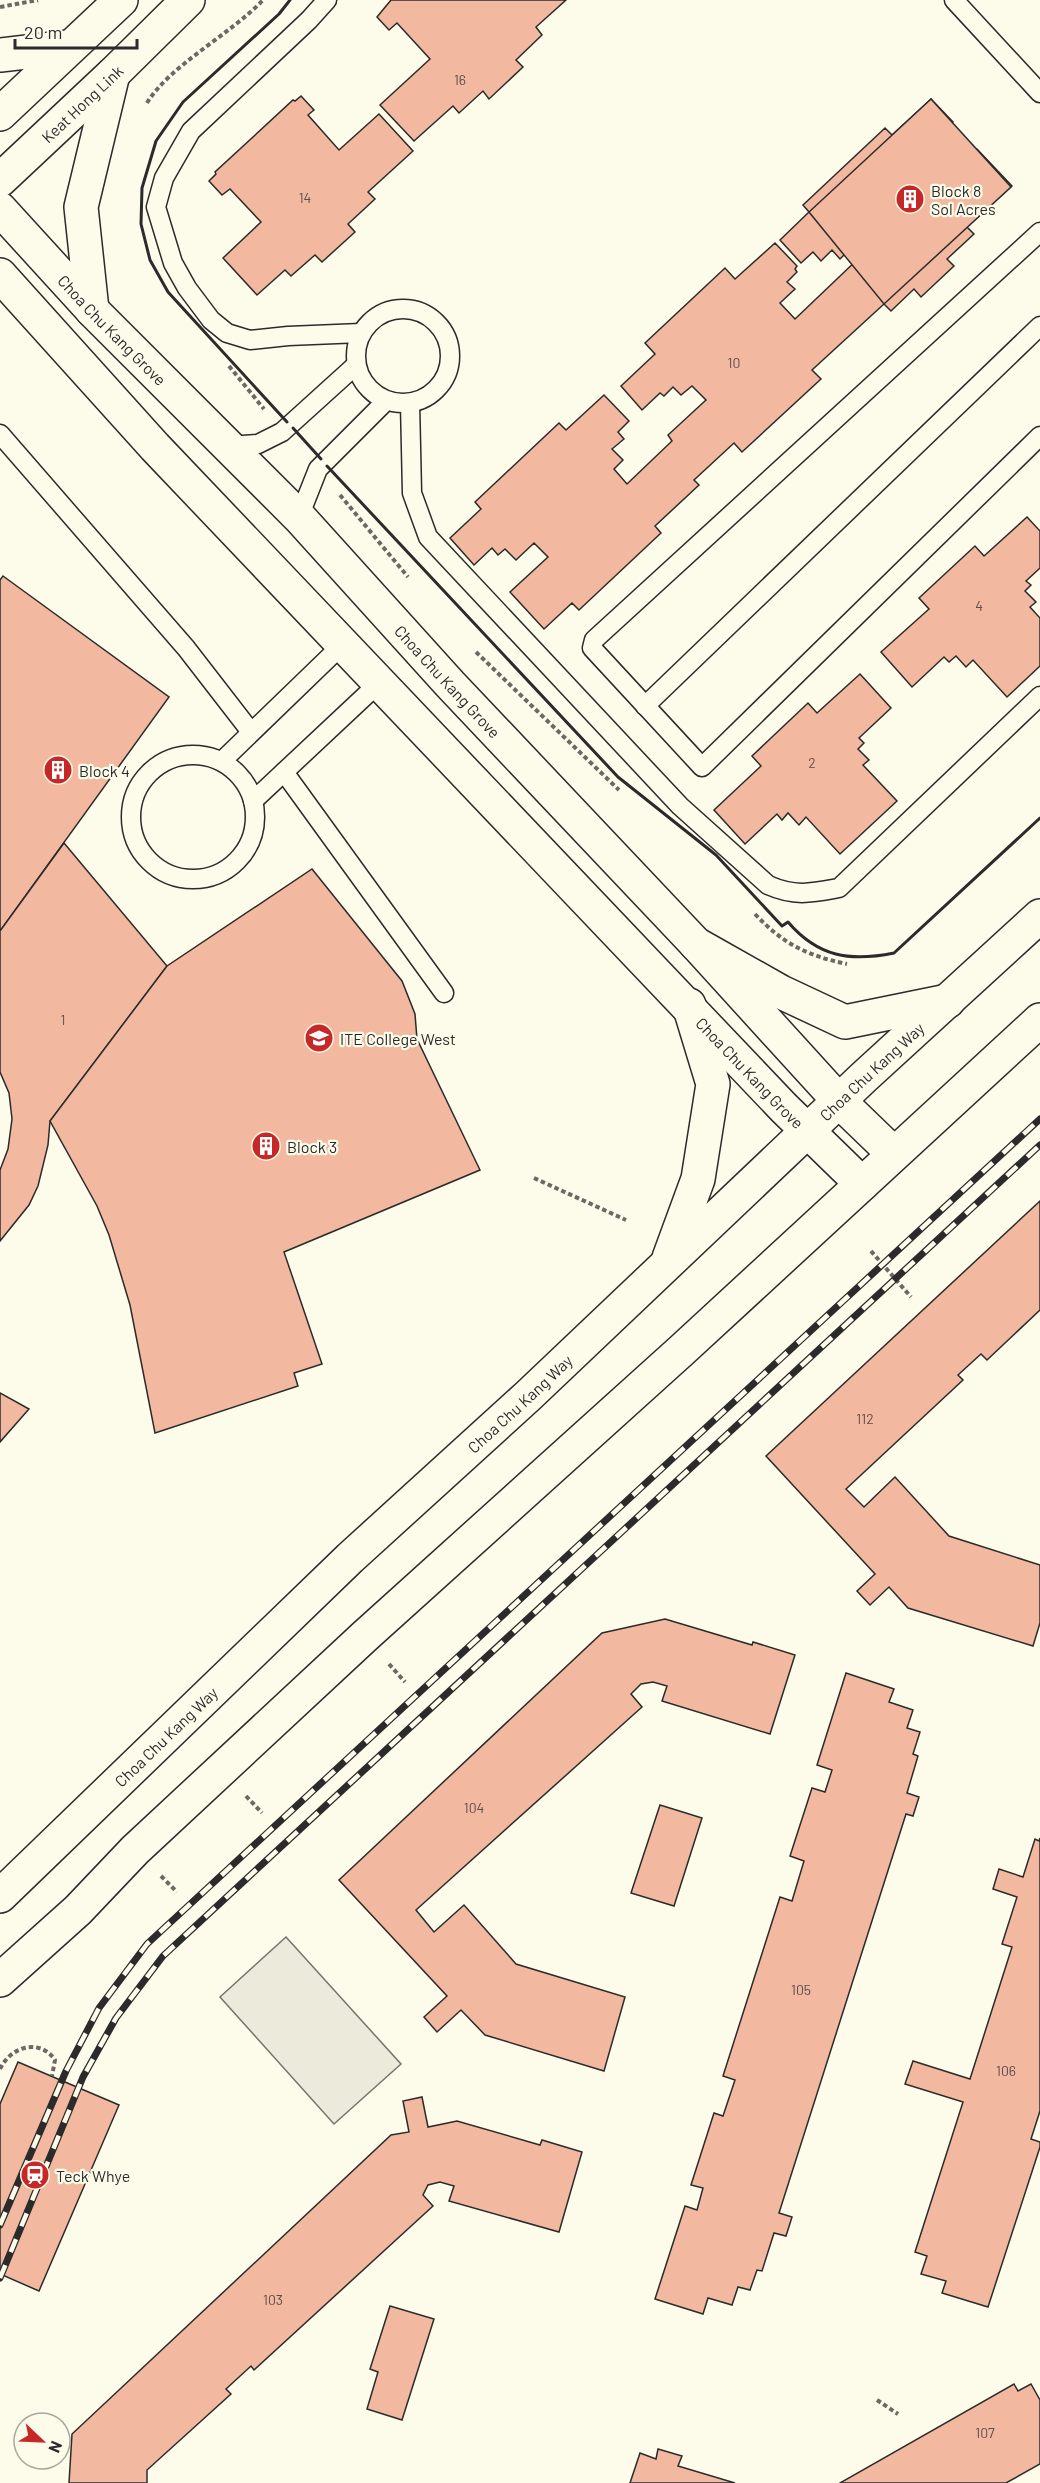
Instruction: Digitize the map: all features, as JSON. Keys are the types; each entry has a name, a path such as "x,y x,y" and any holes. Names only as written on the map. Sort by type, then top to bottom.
{"main road":[{"path":"0,114 121,0"},
{"name":"Keat Hong Link","path":"0,180 188,0"},
{"path":"0,55 69,47"},
{"path":"92,310 81,207 113,74"},
{"name":"Choa Chu Kang Grove","path":"0,209 92,310 299,517 465,700 696,944 839,1101 894,1154"},
{"name":"Choa Chu Kang Grove","path":"0,274 155,447 807,1131 862,1185"},
{"name":"Choa Chu Kang Way","path":"0,1896 350,1558 1040,916"},
{"path":"696,944 781,992 845,1022 948,1001"},
{"path":"666,1266 698,1179 713,1084 689,1005"},
{"path":"0,1980 78,1910 135,1850 366,1636 1040,1020"}],"lane":[{"path":"327,0 309,20 191,131 164,178 156,207 172,262 186,288 211,320 227,333 250,340 361,333"},
{"path":"954,0 1040,93"},
{"path":"1040,232 594,640 592,648 702,767 1040,436"},
{"path":"400,308 417,310 430,317 442,329 449,343 450,359 447,374 438,388 426,398 410,403 386,401 372,393 362,381 356,365 356,349 361,333 371,320 385,312 400,308"},
{"path":"645,706 1040,326"},
{"path":"230,446 258,444 282,432 356,365"},
{"path":"299,517 318,469 386,401"},
{"path":"410,403 412,493 428,537 680,806 768,885 781,891 804,894 839,888 1040,696"},
{"path":"0,434 186,648 251,732"},
{"path":"222,761 343,644"},
{"path":"253,801 380,682"},
{"path":"197,754 222,761 242,777 253,801 254,827 245,851 227,870 202,879 176,878 153,866 136,846 130,820 134,794 149,772 171,758 197,754"},
{"path":"284,772 444,993"}],"path":[{"path":"0,7 38,0"},
{"path":"144,110 148,101 170,77 248,16 263,0"},
{"path":"534,1178 626,1220"},
{"path":"872,1251 911,1297"},
{"path":"0,2069 12,2053 23,2047 37,2048 49,2052 55,2060 52,2076"},
{"path":"877,2400 898,2414"}],"shaded area":[{"path":"286,1937 401,2064 334,2124 220,1997"}],"building":[{"path":"391,0 566,0 536,27 542,35 516,60 523,67 489,99 483,91 459,113 453,106 414,141 380,105 430,59 397,23 389,30 377,17"},
{"path":"301,96 314,110 308,115 339,150 379,114 413,151 368,192 375,199 348,224 355,232 322,262 315,255 291,276 285,270 257,295 223,258 261,222 230,189 222,195 209,181 216,174 215,172 293,100"},
{"path":"931,99 953,122 939,135 947,144 935,155 942,163 930,175 940,185 977,149 1012,186 967,227 974,234 947,259 954,266 921,297 914,289 891,311 884,304 812,370 821,379 742,452 734,443 694,480 699,485 655,526 661,533 579,610 572,603 544,629 510,592 548,557 534,543 516,560 505,549 498,555 492,548 474,565 450,538 481,509 475,502 559,423 566,430 604,395 629,421 618,432 624,439 612,449 623,460 614,469 627,484 672,441 668,435 706,400 692,386 681,395 673,387 664,396 660,393 642,410 621,386 655,354 645,343 725,268 735,279 775,243 797,266 795,269 797,272 787,282 795,289 780,303 795,319 860,257 851,248 840,259 832,250 821,261 813,252 801,263 780,240 809,212 803,205 885,128 892,135"},
{"name":"Block 8 Sol Acres","path":"931,99 1011,187 884,304 809,212"},
{"path":"1027,517 1040,531 1040,568 1026,581 1031,585 1025,591 1036,602 1030,607 1040,618 1040,666 1007,697 973,660 966,667 956,656 949,662 944,657 912,687 881,652 929,609 919,598 975,546 984,556"},
{"name":"Block 4","path":"3,576 169,697 0,931 0,580"},
{"path":"860,674 891,708 859,738 864,743 858,749 869,760 863,765 897,801 840,854 806,817 799,825 788,813 782,820 777,814 745,844 714,810 761,766 752,756 808,703 817,713"},
{"path":"64,843 167,966 50,1121 48,1145 38,1186 29,1205 0,1241 0,1170 8,1149 12,1119 9,1093 0,1072 0,931"},
{"name":"Block 3","path":"312,869 402,981 415,1014 417,1039 480,1170 284,1252 322,1364 294,1373 298,1386 155,1433 130,1305 109,1235 97,1206 50,1121 167,966"},
{"path":"1040,1201 1040,1310 987,1360 981,1354 958,1375 963,1380 846,1489 864,1507 895,1477 949,1536 1040,1565 1040,1623 1033,1646 908,1608 889,1587 870,1605 857,1591 875,1574 766,1456"},
{"path":"0,1393 29,1409 0,1442"},
{"path":"665,1619 752,1645 753,1642 795,1655 770,1734 662,1701 667,1686 653,1682 641,1684 631,1694 642,1707 416,1910 434,1932 464,1905 516,1964 625,1997 604,2071 485,2035 461,2010 437,2032 424,2017 447,1996 339,1880 602,1633"},
{"path":"846,1673 894,1689 889,1702 913,1710 907,1728 920,1732 913,1754 918,1756 907,1793 919,1797 913,1816 906,1814 779,2213 792,2217 786,2236 774,2233 762,2271 757,2270 750,2290 738,2287 732,2305 708,2298 703,2314 655,2299 685,2206 697,2210 703,2188 691,2185 714,2113 723,2116 735,2080 723,2076 780,1897 792,1901 804,1861 790,1856 812,1788 825,1792 832,1770 817,1765"},
{"path":"660,1805 702,1818 674,1906 631,1893"},
{"path":"1040,1838 1040,2111 1031,2139 1040,2142 1040,2147 988,2307 942,2293 946,2281 921,2274 927,2256 915,2252 963,2102 905,2084 913,2061 970,2079 1012,1947 1002,1944 1017,1897 993,1889 999,1869 1023,1877 1035,1839 1039,1841"},
{"path":"18,2062 119,2105 39,2291 0,2274 0,2104"},
{"path":"422,2097 428,2127 457,2121 540,2145 542,2140 582,2152 559,2232 449,2201 454,2186 440,2182 428,2185 423,2195 433,2206 254,2370 251,2366 226,2389 231,2394 147,2470 147,2483 69,2483 70,2471 72,2471 72,2434 391,2135 409,2132 403,2101"},
{"path":"390,2306 434,2319 402,2420 367,2409 378,2372 370,2369"},
{"path":"1014,2384 1018,2391 1031,2384 1040,2400 1040,2464 1006,2483 840,2483"},
{"path":"658,2449 682,2456 678,2466 735,2483 630,2483 640,2453 656,2459"}],"railway":[{"path":"0,2225 66,2071 99,2008 147,1944 1040,1119"},
{"path":"0,2278 83,2077 116,2018 163,1956 1040,1145"}],"wall":[{"path":"287,422 168,292 150,260 141,224 142,188 156,141 183,102 279,14 290,0"},
{"path":"293,428 321,459"},
{"path":"327,466 618,777 716,855 782,926 788,922 799,934 823,950 863,957 894,953 1040,818"}],"place":[{"name":"Block 8 Sol Acres","path":"910,199"},
{"name":"Block 4","path":"58,770"},
{"name":"ITE College West","path":"319,1038"},
{"name":"Block 3","path":"266,1146"},
{"name":"Teck Whye","path":"35,2175"}]}
